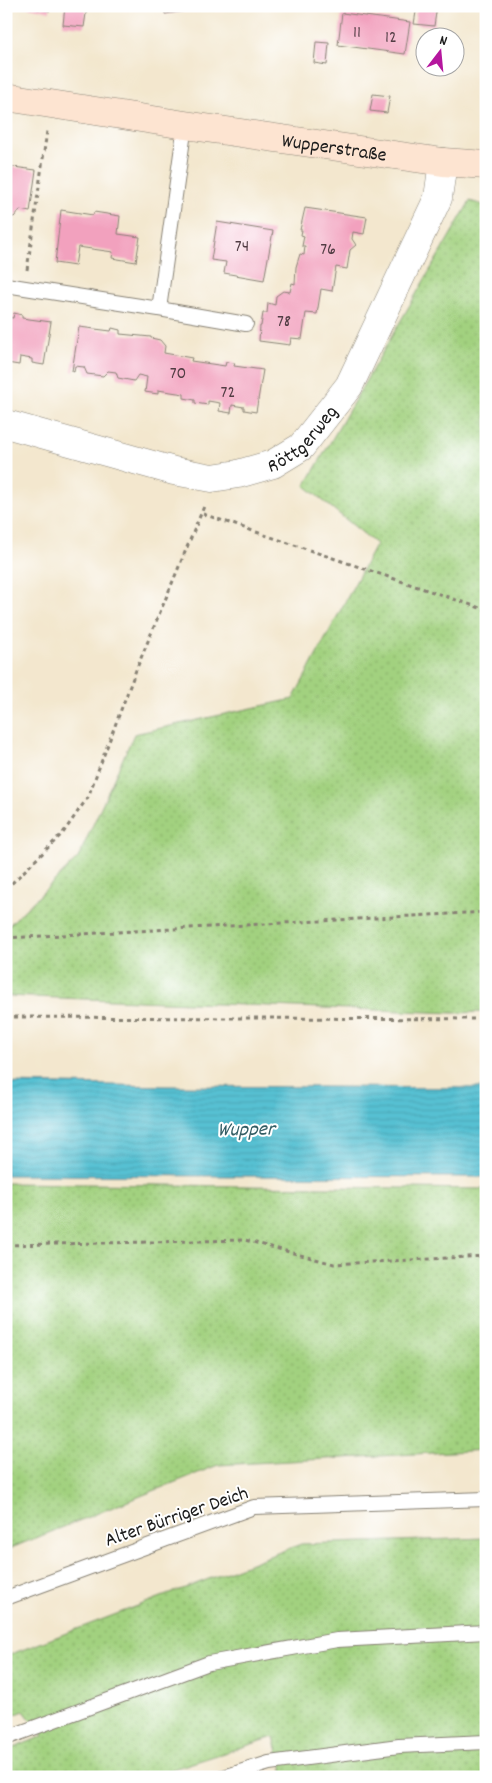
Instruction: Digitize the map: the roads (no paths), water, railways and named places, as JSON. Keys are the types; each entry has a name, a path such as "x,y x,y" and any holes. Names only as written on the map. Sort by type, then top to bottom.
{"main road":[{"name":"Wupperstraße","path":"6,97 443,162 486,165"}],"street":[{"name":"Röttgerweg","path":"6,424 174,471 212,478 238,474 273,464 301,447 349,386 438,198 443,162"}],"lane":[{"path":"159,309 185,125"},
{"path":"6,285 246,324"},
{"name":"Alter Bürriger Deich","path":"6,1598 254,1507 486,1499"},
{"path":"6,1738 209,1663 337,1640 486,1632"},
{"path":"224,1777 269,1763 399,1746 486,1742"}],"water":[{"name":"Wupper","path":"6,1083 486,1088 486,1177 6,1175"}]}
